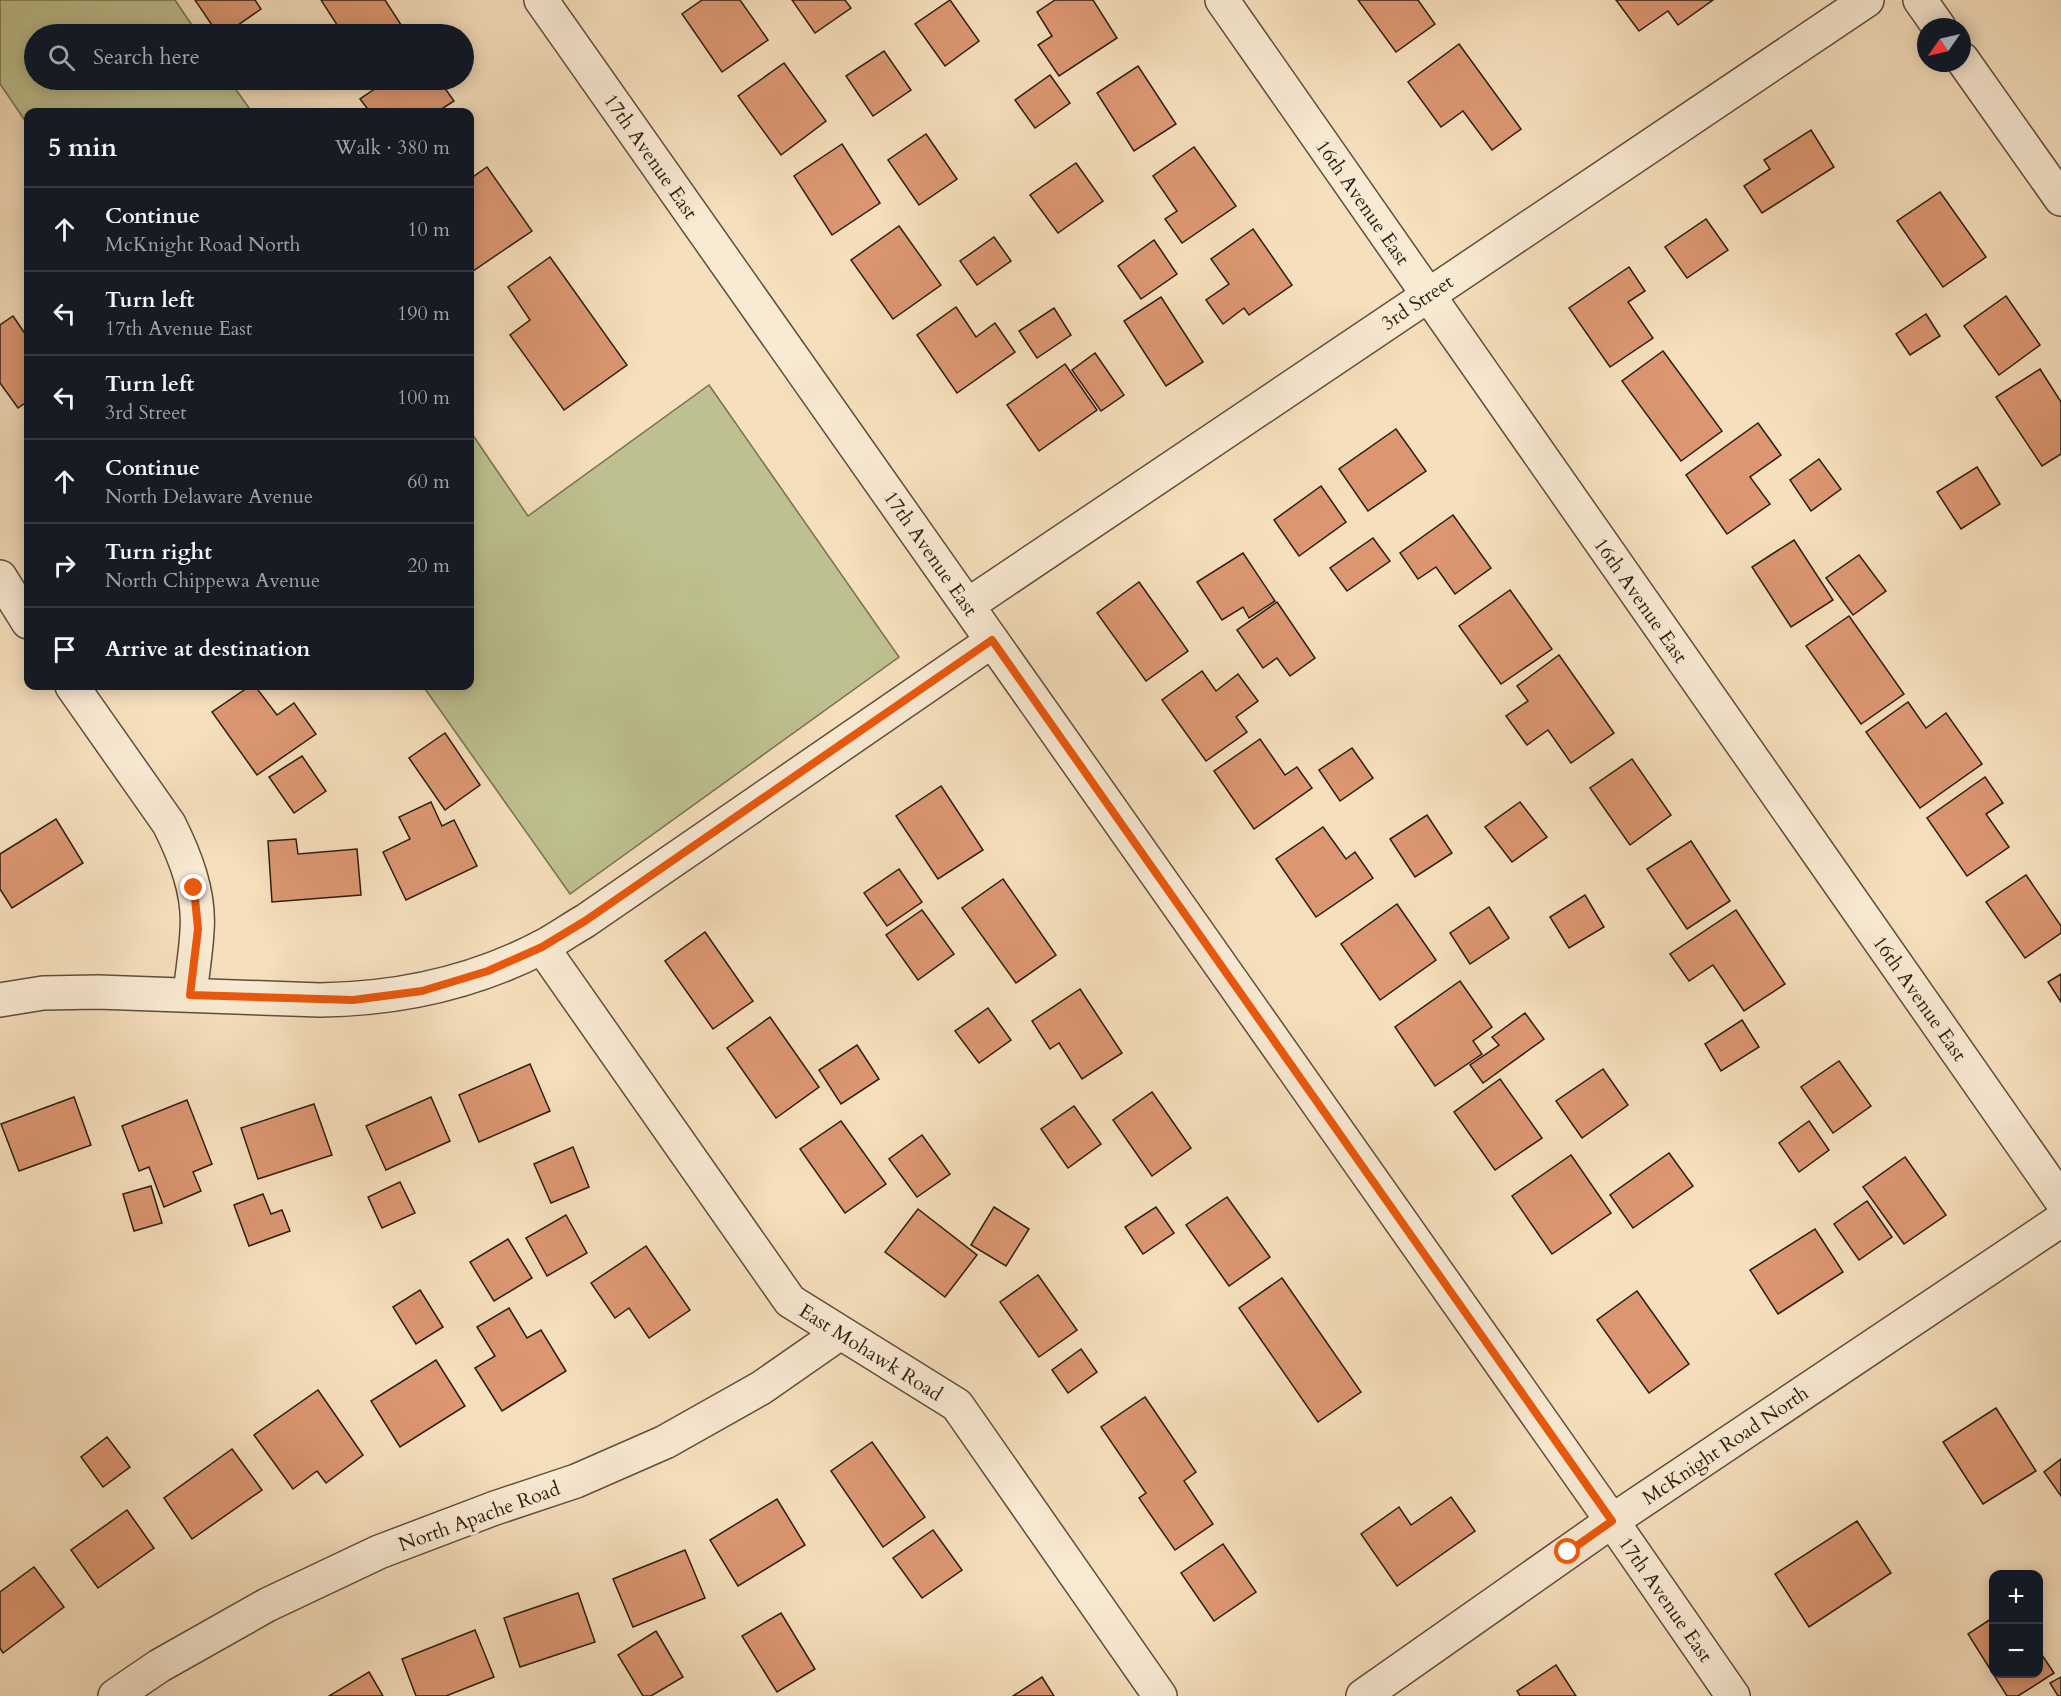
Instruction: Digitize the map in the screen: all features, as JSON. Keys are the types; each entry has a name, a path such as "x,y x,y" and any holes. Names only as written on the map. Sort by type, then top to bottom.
{"street":[{"name":"17th Avenue East","path":"541,0 1733,1696"},
{"name":"16th Avenue East","path":"1222,0 2061,1200"},
{"name":"3rd Street","path":"968,605 1867,0"},
{"path":"1920,0 1933,18"},
{"path":"1971,72 2061,200"},
{"path":"0,577 24,616"},
{"path":"0,1000 54,993 353,1000 422,991 488,971 542,947 595,914 992,640"},
{"path":"75,690 169,824 181,848 194,888 198,929 190,995"},
{"name":"East Mohawk Road","path":"542,947 790,1301 957,1405 1160,1696"},
{"name":"McKnight Road North","path":"1363,1696 1612,1521 2061,1220"},
{"name":"North Apache Road","path":"115,1696 159,1666 267,1605 379,1552 495,1508 576,1481 665,1442 761,1388 840,1333"}],"green space":[{"path":"0,0 175,0 191,24 24,24 24,90 236,90 249,108 24,108 24,119 0,84"},
{"path":"709,385 899,657 570,894 426,690 474,690 474,437 528,516"}],"building":[{"path":"195,0 255,0 261,9 239,24 211,24"},
{"path":"321,0 385,0 401,24 337,24"},
{"path":"702,0 740,0 768,40 722,72 682,14"},
{"path":"792,0 845,0 851,8 815,33"},
{"path":"950,0 979,41 945,66 915,24"},
{"path":"1055,0 1093,0 1117,38 1059,76 1038,45 1052,36 1037,12"},
{"path":"1358,0 1418,0 1435,24 1396,52"},
{"path":"1616,0 1713,0 1678,25 1668,11 1639,31"},
{"path":"1459,44 1521,129 1492,150 1463,111 1441,127 1408,82"},
{"path":"884,51 911,90 873,116 846,76"},
{"path":"784,63 826,121 781,155 738,96"},
{"path":"1138,66 1176,124 1134,151 1097,93"},
{"path":"1050,75 1070,103 1035,128 1015,100"},
{"path":"373,90 446,90 454,101 443,108 367,108 360,99"},
{"path":"1811,130 1834,167 1762,213 1744,186 1770,169 1764,160"},
{"path":"926,134 957,179 919,205 888,160"},
{"path":"842,144 880,203 832,235 794,176"},
{"path":"1194,147 1236,206 1182,243 1165,219 1177,211 1153,176"},
{"path":"1076,163 1103,201 1058,233 1030,195"},
{"path":"487,167 532,231 474,270 474,176"},
{"path":"1940,192 1986,257 1943,287 1897,221"},
{"path":"1706,219 1728,250 1687,278 1665,247"},
{"path":"899,226 941,285 893,319 851,260"},
{"path":"1253,229 1292,285 1249,315 1244,308 1223,324 1206,300 1229,284 1211,259"},
{"path":"994,237 1011,261 977,285 960,261"},
{"path":"1154,240 1177,274 1141,299 1118,266"},
{"path":"550,257 627,365 564,410 510,335 530,320 508,287"},
{"path":"1629,267 1645,291 1628,302 1653,338 1610,367 1569,308"},
{"path":"2006,296 2040,345 1999,375 1964,326"},
{"path":"1161,297 1203,362 1166,386 1124,321"},
{"path":"956,307 976,337 995,323 1015,352 957,393 917,335"},
{"path":"1054,308 1071,335 1037,358 1019,331"},
{"path":"1926,314 1940,336 1910,355 1896,334"},
{"path":"13,316 24,332 24,404 18,408 0,383 0,325"},
{"path":"1663,351 1722,431 1681,461 1622,381"},
{"path":"1095,353 1124,395 1101,411 1072,370"},
{"path":"1065,364 1097,410 1039,451 1007,405"},
{"path":"2040,369 2061,402 2061,454 2042,466 1996,397"},
{"path":"1758,423 1781,455 1750,477 1770,504 1727,534 1686,475"},
{"path":"1396,429 1426,471 1368,511 1339,469"},
{"path":"1819,459 1841,489 1811,511 1790,480"},
{"path":"1977,467 2000,504 1961,529 1937,492"},
{"path":"1321,486 1346,522 1299,556 1274,520"},
{"path":"1453,515 1491,568 1455,594 1436,567 1418,579 1400,553"},
{"path":"1373,538 1390,561 1347,591 1330,568"},
{"path":"1794,540 1833,600 1791,627 1752,567"},
{"path":"1243,553 1275,601 1249,618 1243,607 1222,620 1197,582"},
{"path":"1859,555 1886,591 1853,615 1826,578"},
{"path":"1139,582 1188,651 1146,681 1097,613"},
{"path":"1510,590 1552,649 1501,684 1459,626"},
{"path":"1277,602 1315,658 1290,676 1277,658 1263,668 1237,630"},
{"path":"1849,616 1904,694 1861,724 1806,646"},
{"path":"1559,655 1614,733 1571,763 1548,730 1527,745 1506,716 1528,701 1517,686"},
{"path":"1202,671 1216,691 1238,674 1258,701 1236,717 1247,732 1206,761 1162,700"},
{"path":"244,690 258,690 277,715 294,703 316,734 257,775 212,712"},
{"path":"1908,702 1926,728 1946,713 1982,764 1920,808 1866,732"},
{"path":"445,733 480,785 445,810 409,758"},
{"path":"1260,739 1285,775 1297,767 1312,788 1254,829 1214,771"},
{"path":"1352,748 1373,778 1340,801 1319,770"},
{"path":"302,756 326,791 294,813 269,777"},
{"path":"1632,759 1671,815 1630,845 1590,788"},
{"path":"1985,777 2003,803 1986,814 2009,847 1967,876 1927,818"},
{"path":"941,786 983,850 938,879 896,816"},
{"path":"431,802 442,826 454,820 477,866 406,900 383,852 410,839 399,817"},
{"path":"1520,802 1547,837 1512,862 1485,827"},
{"path":"1427,815 1452,853 1415,877 1390,839"},
{"path":"56,819 83,863 12,908 0,889 0,854"},
{"path":"1323,827 1346,859 1355,852 1373,878 1316,917 1276,859"},
{"path":"296,839 298,854 357,849 361,895 272,902 268,841"},
{"path":"1691,841 1730,901 1687,929 1647,869"},
{"path":"899,869 922,902 887,926 864,893"},
{"path":"2026,875 2061,926 2061,933 2025,958 1986,902"},
{"path":"1003,879 1056,955 1016,983 962,908"},
{"path":"1585,895 1604,927 1569,948 1550,917"},
{"path":"1397,904 1436,960 1380,1000 1341,944"},
{"path":"1489,907 1509,938 1470,964 1450,933"},
{"path":"922,910 954,954 918,980 886,935"},
{"path":"1736,910 1785,984 1744,1011 1713,965 1689,981 1670,954"},
{"path":"705,932 753,1001 713,1029 665,961"},
{"path":"2061,974 2061,1002 2048,982"},
{"path":"1460,981 1492,1027 1473,1041 1482,1054 1435,1086 1395,1027"},
{"path":"1080,989 1122,1053 1082,1079 1059,1043 1050,1049 1032,1021"},
{"path":"988,1008 1011,1040 979,1063 955,1031"},
{"path":"1525,1013 1544,1039 1483,1083 1470,1065 1499,1045 1492,1037"},
{"path":"770,1017 819,1087 776,1118 727,1048"},
{"path":"1742,1020 1759,1047 1721,1071 1705,1044"},
{"path":"857,1045 879,1079 841,1104 819,1070"},
{"path":"1839,1061 1871,1106 1833,1133 1801,1087"},
{"path":"530,1064 550,1111 479,1142 459,1095"},
{"path":"1603,1069 1628,1105 1582,1138 1556,1101"},
{"path":"1500,1079 1542,1138 1495,1170 1454,1112"},
{"path":"1152,1092 1191,1148 1152,1176 1113,1120"},
{"path":"74,1097 91,1145 19,1171 1,1124"},
{"path":"431,1097 450,1141 386,1170 366,1126"},
{"path":"187,1100 212,1164 193,1172 201,1191 164,1207 149,1167 139,1171 122,1126"},
{"path":"314,1104 332,1155 258,1179 241,1128"},
{"path":"1074,1106 1101,1144 1068,1168 1041,1129"},
{"path":"841,1121 886,1184 845,1213 800,1149"},
{"path":"1809,1121 1829,1150 1799,1172 1779,1143"},
{"path":"922,1135 950,1174 917,1197 889,1159"},
{"path":"573,1147 589,1187 551,1203 534,1164"},
{"path":"1669,1153 1693,1186 1633,1228 1610,1195"},
{"path":"1571,1155 1611,1213 1552,1254 1512,1196"},
{"path":"1905,1157 1946,1215 1904,1244 1863,1187"},
{"path":"400,1182 415,1213 382,1228 368,1197"},
{"path":"151,1186 162,1223 134,1231 123,1194"},
{"path":"263,1194 271,1214 282,1210 290,1231 249,1246 234,1205"},
{"path":"1227,1197 1270,1257 1229,1286 1186,1225"},
{"path":"1867,1201 1892,1237 1859,1260 1834,1224"},
{"path":"994,1207 1029,1229 1006,1266 971,1245"},
{"path":"1156,1207 1174,1233 1143,1254 1125,1227"},
{"path":"918,1209 977,1255 945,1297 885,1252"},
{"path":"566,1215 587,1253 547,1276 526,1238"},
{"path":"1815,1229 1843,1272 1778,1314 1750,1270"},
{"path":"508,1239 532,1278 494,1301 470,1262"},
{"path":"646,1246 690,1310 649,1338 629,1308 615,1318 591,1283"},
{"path":"1038,1275 1077,1330 1039,1357 1000,1302"},
{"path":"1282,1278 1361,1392 1318,1422 1239,1308"},
{"path":"420,1290 443,1327 416,1344 393,1307"},
{"path":"1637,1291 1689,1364 1649,1393 1597,1320"},
{"path":"509,1308 527,1338 541,1330 566,1371 502,1411 475,1368 495,1356 477,1327"},
{"path":"1081,1349 1097,1372 1068,1393 1052,1370"},
{"path":"436,1360 465,1406 400,1447 371,1401"},
{"path":"318,1390 363,1455 326,1483 317,1471 293,1489 254,1435"},
{"path":"1145,1397 1196,1472 1184,1481 1213,1524 1175,1550 1139,1498 1146,1493 1101,1427"},
{"path":"1996,1408 2036,1471 1983,1504 1943,1442"},
{"path":"107,1437 130,1467 103,1487 81,1457"},
{"path":"872,1442 925,1517 883,1547 831,1471"},
{"path":"232,1449 262,1490 192,1539 164,1498"},
{"path":"2061,1459 2061,1496 2044,1472"},
{"path":"1451,1497 1475,1531 1397,1586 1361,1534 1399,1507 1411,1525"},
{"path":"777,1499 805,1545 738,1586 710,1540"},
{"path":"127,1510 154,1548 98,1588 71,1550"},
{"path":"1857,1521 1891,1573 1809,1627 1775,1574"},
{"path":"933,1530 962,1570 922,1598 893,1558"},
{"path":"1223,1544 1256,1592 1214,1621 1181,1573"},
{"path":"685,1550 705,1598 633,1627 613,1579"},
{"path":"34,1567 64,1607 3,1653 0,1648 0,1592"},
{"path":"578,1593 595,1642 520,1667 504,1618"},
{"path":"781,1613 815,1669 777,1692 742,1636"},
{"path":"1989,1620 1989,1667 1968,1634"},
{"path":"475,1630 494,1677 446,1696 416,1696 402,1659"},
{"path":"656,1631 683,1677 651,1696 643,1696 618,1655"},
{"path":"2043,1656 2054,1673 2018,1696 2007,1696 1996,1678 2043,1678"},
{"path":"1556,1665 1576,1696 1520,1696 1517,1691"},
{"path":"369,1672 383,1696 329,1696"},
{"path":"1042,1677 1054,1696 1013,1696"},
{"path":"2061,1677 2061,1696 2058,1696 2050,1683"}],"route":[{"path":"194,888 198,929 190,995 353,1000 422,991 488,971 542,947 585,921 992,640 1612,1521 1568,1552"}]}
